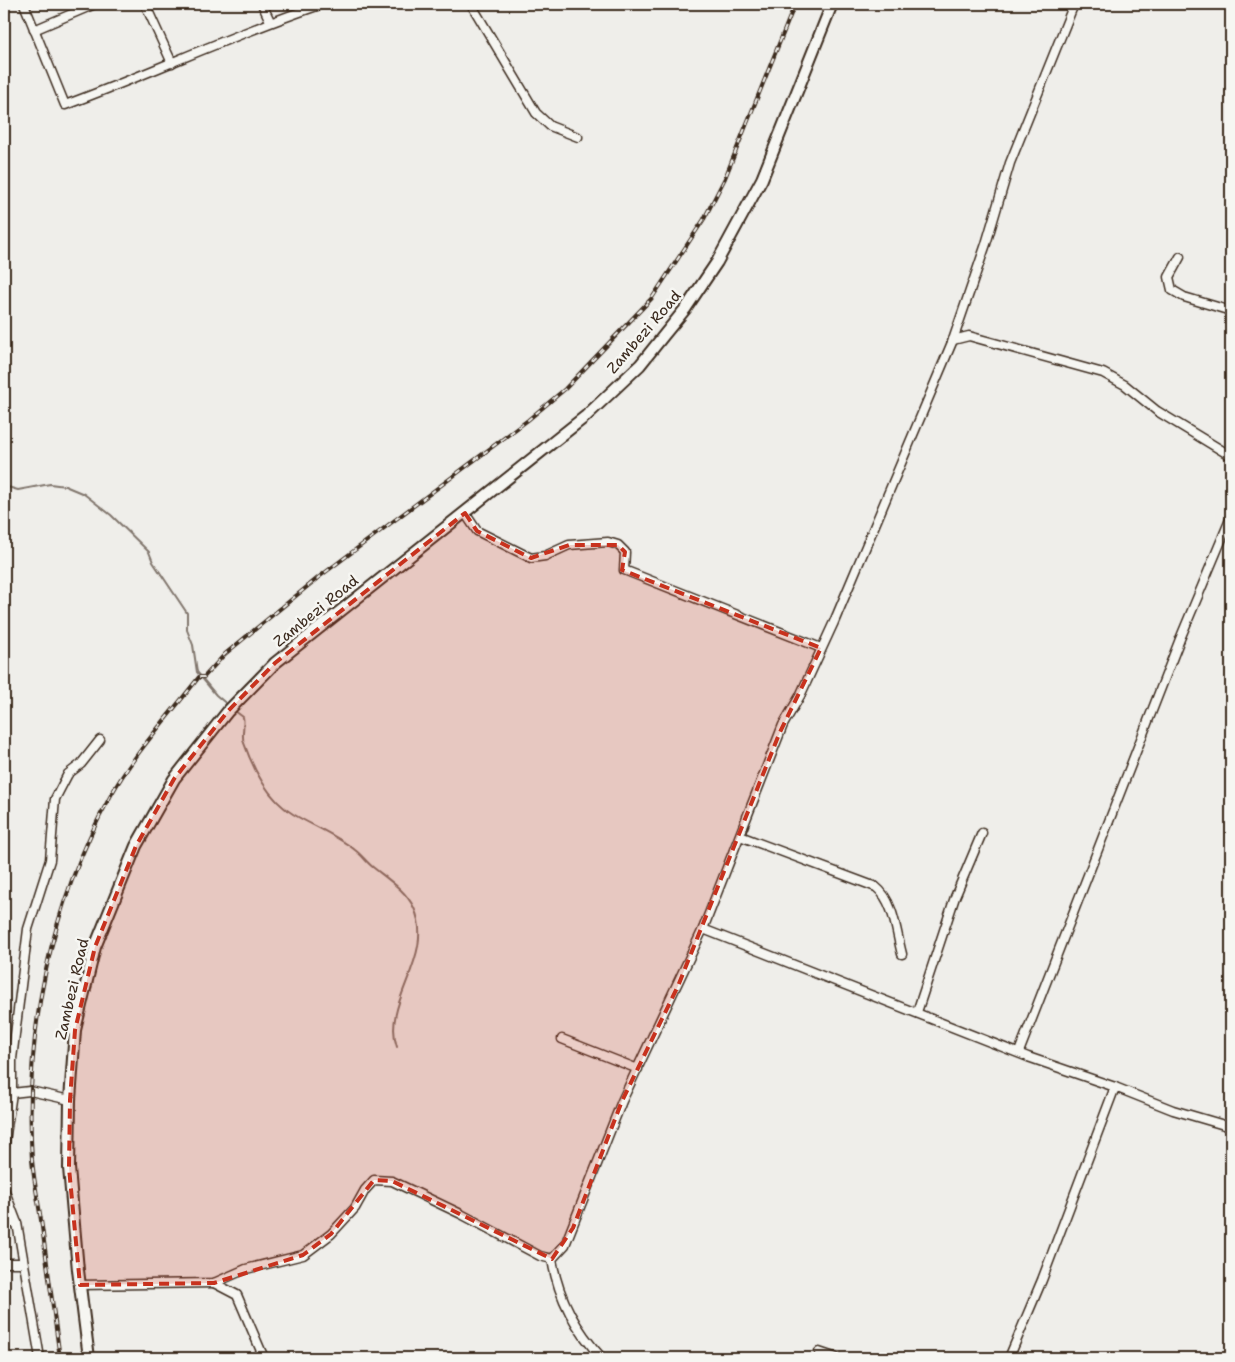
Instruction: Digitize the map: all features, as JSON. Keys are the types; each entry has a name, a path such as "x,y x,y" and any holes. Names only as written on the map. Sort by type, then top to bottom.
{"main road":[{"name":"Zambezi Road","path":"89,1358 69,1168 70,1100 75,1030 95,947 136,846 174,779 230,709 275,663 586,416 640,365 686,308 717,262 762,179 832,4"}],"street":[{"path":"24,4 65,105 172,63 270,21 323,4"},
{"path":"34,30 95,4"},
{"path":"145,4 172,63"},
{"path":"262,4 270,21"},
{"path":"471,4 536,112 550,126 578,137"},
{"path":"552,1259 565,1245 573,1228 609,1134 703,929 783,724 800,696 953,340 986,244 1010,163 1074,4"},
{"path":"1180,257 1169,277 1172,290 1184,297 1231,311"},
{"path":"953,340 970,336 1103,373 1125,385 1158,411 1231,456"},
{"path":"465,513 476,531 531,558 545,556 569,545 608,542 618,546 625,552 624,570 821,648"},
{"path":"1019,1052 1163,683 1231,517"},
{"path":"4,1148 12,1093 12,1059 28,929 50,860 55,800 68,774 81,764 100,740"},
{"path":"917,1012 954,897 982,833"},
{"path":"740,836 876,887 883,892 888,901 902,954"},
{"path":"703,929 1173,1110 1231,1127"},
{"path":"562,1039 638,1069"},
{"path":"1009,1358 1042,1280 1115,1087"},
{"path":"4,1089 12,1093 30,1091 70,1100"},
{"path":"80,1285 214,1282 246,1269 303,1255 331,1234 354,1208 365,1190 374,1180 392,1181 540,1256 552,1259"},
{"path":"4,1188 17,1223 40,1358"},
{"path":"4,1223 17,1223"},
{"path":"552,1259 555,1278 566,1307 580,1333 602,1358"},
{"path":"4,1263 23,1263"},
{"path":"214,1282 237,1295 264,1358"},
{"path":"819,1352 837,1358"}],"highlighted area":[{"path":"465,513 477,531 531,558 569,545 618,545 625,552 622,570 821,648 780,732 678,986 622,1101 573,1228 552,1259 392,1181 374,1180 331,1234 303,1255 214,1283 80,1285 69,1168 70,1100 75,1030 95,947 136,846 174,779 228,711 275,663"}],"waterway":[{"path":"4,486 18,490 50,484 65,486 84,494 111,515 149,552 153,562 187,613 187,630 193,645 197,672 216,695 229,706"},
{"path":"235,711 243,717 243,740 252,763 276,801 293,814 355,850 371,866 402,891 414,908 419,926 418,944 414,962 396,1013 394,1030 397,1047"}],"railway":[{"path":"60,1358 32,1160 32,1065 37,1018 57,926 72,881 90,837 111,795 142,749 199,677 204,677 225,654 319,577 528,420 565,389 652,298 704,219 725,178 795,4"}]}
